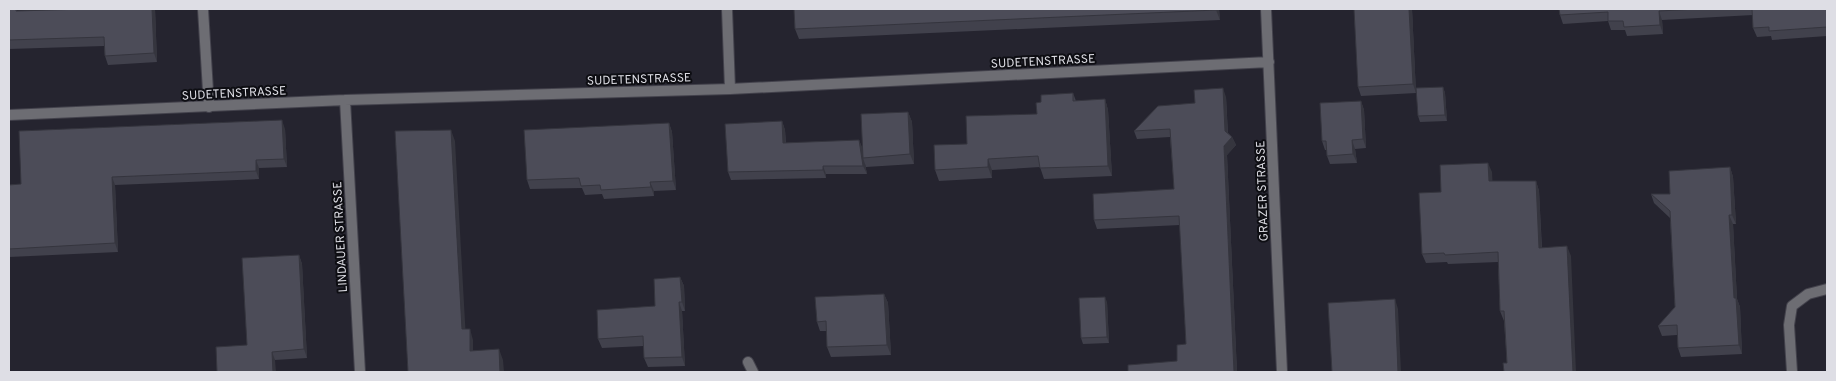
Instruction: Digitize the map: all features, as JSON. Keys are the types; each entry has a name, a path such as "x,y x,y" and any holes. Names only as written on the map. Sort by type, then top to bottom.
{"street":[{"path":"203,9 209,106"},
{"path":"726,9 730,89"},
{"name":"GRAZER STRASSE","path":"1266,9 1282,372"},
{"name":"SUDETENSTRASSE","path":"9,116 346,100 730,89 1269,62"},
{"name":"LINDAUER STRASSE","path":"346,100 360,372"},
{"path":"1792,372 1789,325 1792,306 1808,294 1827,289"},
{"path":"748,362 753,372"}],"building":[{"path":"9,9 16,9 16,11 152,9 154,53 105,56 104,37 9,40"},
{"path":"794,9 1216,9 1216,10 795,29"},
{"path":"1354,9 1409,9 1413,84 1358,87"},
{"path":"1559,9 1697,9 1659,11 1660,25 1624,27 1623,21 1608,21 1608,12 1560,15"},
{"path":"1752,9 1827,9 1827,27 1769,31 1769,27 1753,28"},
{"path":"1443,87 1445,115 1418,116 1416,88"},
{"path":"1223,88 1225,131 1232,137 1224,146 1234,372 1128,372 1128,365 1177,361 1177,345 1186,344 1179,216 1094,220 1093,194 1174,189 1170,129 1134,131 1158,106 1195,103 1194,90"},
{"path":"1073,93 1073,101 1105,99 1108,166 1040,168 1038,156 988,159 988,167 935,170 934,145 967,144 966,116 1037,114 1036,103 1041,102 1041,95"},
{"path":"1361,101 1363,139 1352,140 1353,154 1327,156 1326,141 1322,141 1320,103"},
{"path":"908,112 910,154 863,158 861,114"},
{"path":"282,120 284,159 256,160 256,171 112,177 115,243 9,249 9,185 21,184 19,131"},
{"path":"782,121 783,143 859,140 863,166 823,166 823,170 728,172 725,124"},
{"path":"669,123 673,181 650,182 651,187 601,190 600,185 581,186 579,178 527,180 524,130"},
{"path":"451,130 462,329 470,329 470,351 499,349 500,372 408,372 395,131"},
{"path":"1488,163 1489,181 1536,181 1539,248 1567,246 1573,372 1504,372 1503,363 1507,363 1504,311 1500,311 1498,252 1445,255 1444,253 1422,254 1419,193 1441,192 1440,165"},
{"path":"1730,167 1732,215 1729,215 1739,345 1678,348 1677,325 1658,326 1675,307 1670,211 1651,194 1670,194 1669,171"},
{"path":"299,255 304,349 272,352 273,372 217,372 216,347 247,345 242,258"},
{"path":"680,277 682,302 679,302 682,357 644,358 643,336 598,339 597,310 655,306 654,279"},
{"path":"884,294 887,345 827,347 826,321 817,322 815,297"},
{"path":"1105,297 1107,337 1081,338 1079,298"},
{"path":"1395,299 1398,372 1332,372 1328,303"}]}
